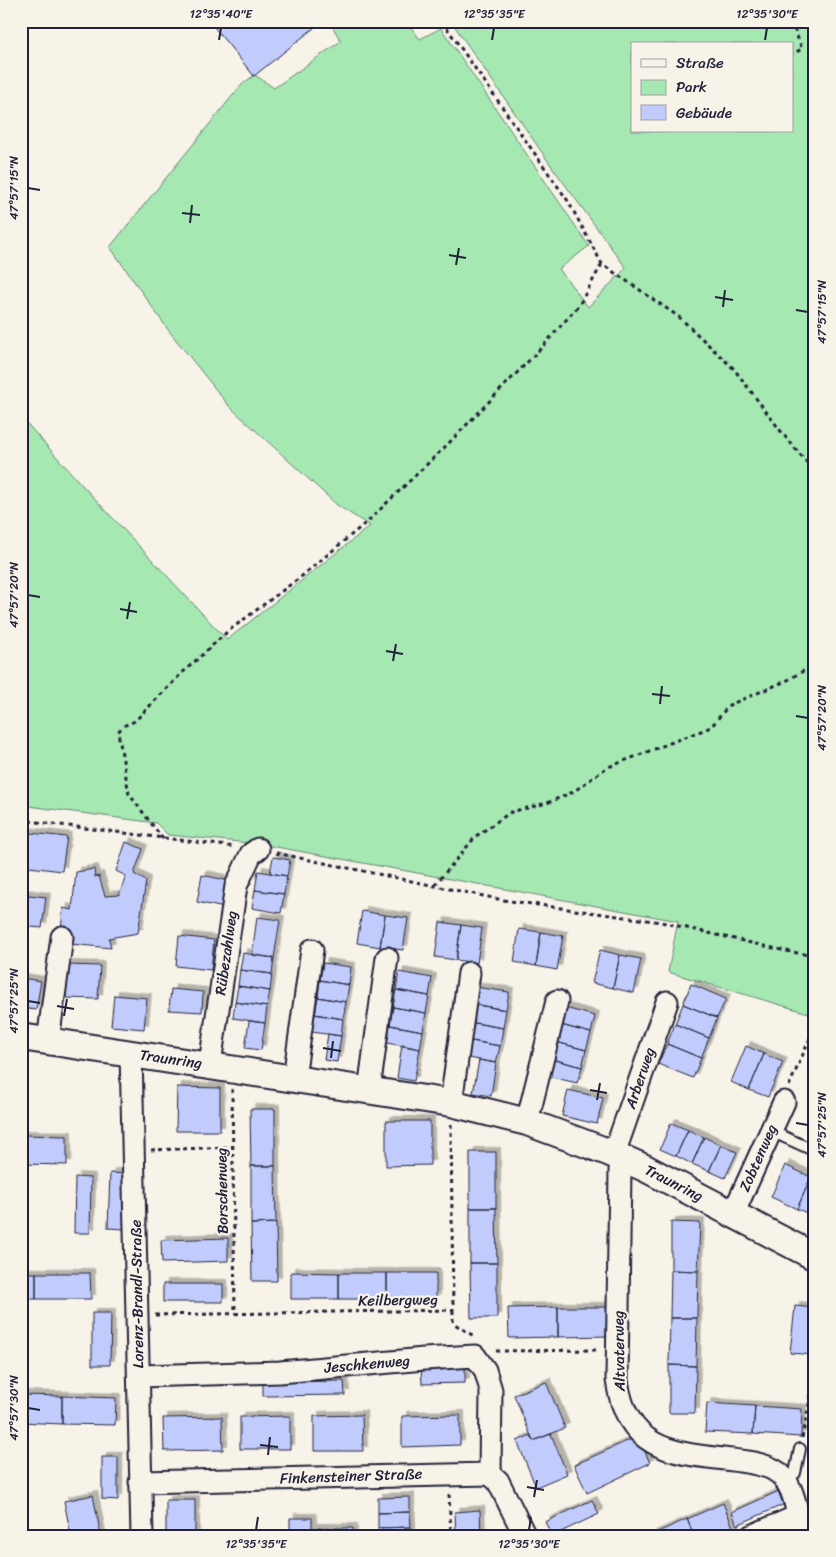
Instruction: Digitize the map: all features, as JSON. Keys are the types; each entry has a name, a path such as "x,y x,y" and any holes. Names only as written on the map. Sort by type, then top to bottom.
{"street":[{"name":"Rübezahlweg","path":"221,1066 236,886 250,854 258,849"},
{"path":"48,1041 62,937"},
{"path":"294,1078 312,950"},
{"path":"369,1090 387,958"},
{"path":"450,1103 469,972"},
{"path":"527,1122 557,1001"},
{"name":"Arberweg","path":"619,1156 667,1002"},
{"name":"Traunring","path":"21,1037 221,1066 450,1103 527,1122 619,1156 815,1257"},
{"name":"Lorenz-Brandl-Straße","path":"131,1053 142,1536"},
{"name":"Zobtenweg","path":"733,1214 784,1102"},
{"name":"Altvaterweg","path":"619,1156 617,1380 623,1406 637,1430 648,1441 665,1449 686,1454 751,1462 775,1470 786,1481"},
{"name":"Jeschkenweg","path":"139,1376 280,1372 475,1356 485,1370 491,1390 490,1474"},
{"name":"Finkensteiner Straße","path":"140,1482 448,1473 490,1474"},
{"path":"490,1474 498,1481 525,1536"},
{"path":"786,1481 795,1500 798,1516 815,1534"},
{"path":"751,1536 798,1516"}],"lane":[{"path":"771,1131 815,1151"},
{"path":"786,1481 795,1473 800,1449"}],"path":[{"path":"442,21 568,202 602,264 679,317 734,369 783,434 815,472"},
{"path":"791,21 802,49 794,53"},
{"path":"164,839 129,794 118,732 123,726 135,721 179,676 227,632 302,576 368,521 544,345 579,304 602,264"},
{"path":"435,885 476,836 511,812 547,803 573,792 606,768 711,727 729,705 786,681 815,664"},
{"path":"21,820 258,849 503,900 661,922 815,956"},
{"path":"784,1102 815,1027"},
{"name":"Borschenweg","path":"221,1066 233,1148 235,1314"},
{"name":"Keilbergweg","path":"137,1315 453,1310 450,1103"},
{"path":"134,1150 233,1148"},
{"path":"453,1310 453,1322 476,1338"},
{"path":"490,1347 497,1352 617,1350"},
{"path":"800,1449 815,1375"},
{"path":"448,1473 451,1536"}],"green space":[{"path":"329,21 406,21 420,39 441,28 589,246 559,269 588,307 626,268 550,164 451,21 815,21 815,1015 668,972 678,921 260,844 168,835 156,823 21,805 21,417 227,640 370,526 337,505 229,406 169,331 110,247 242,84 255,75 274,88 341,41"}],"building":[{"path":"209,21 308,21 314,28 254,76"},
{"path":"22,832 67,837 62,871 21,866"},
{"path":"126,842 143,849 134,874 146,881 138,933 109,938 111,948 70,944 70,931 61,931 63,908 72,910 76,872 94,869 95,877 99,876 105,896 119,895 126,876 116,871"},
{"path":"273,857 290,860 287,876 270,873"},
{"path":"258,871 287,876 284,894 255,890"},
{"path":"202,875 230,881 224,908 197,902"},
{"path":"255,890 284,894 281,913 252,908"},
{"path":"21,894 46,897 42,928 21,926"},
{"path":"362,911 385,915 380,947 357,943"},
{"path":"385,915 408,918 403,950 380,947"},
{"path":"257,917 280,920 274,958 252,955"},
{"path":"440,922 461,925 456,960 435,957"},
{"path":"461,925 482,928 477,963 456,960"},
{"path":"519,929 541,932 536,966 514,962"},
{"path":"541,932 563,936 557,970 536,966"},
{"path":"179,936 214,940 211,970 176,966"},
{"path":"600,950 620,955 613,988 592,983"},
{"path":"243,953 274,958 272,974 240,970"},
{"path":"620,955 641,959 634,993 613,988"},
{"path":"323,963 351,967 349,985 320,980"},
{"path":"68,965 100,966 98,999 66,998"},
{"path":"240,970 272,974 270,991 238,986"},
{"path":"399,972 432,978 429,996 396,990"},
{"path":"21,978 41,981 36,1010 21,1008"},
{"path":"320,980 349,985 346,1002 318,997"},
{"path":"691,984 726,999 717,1018 683,1004"},
{"path":"238,986 270,991 267,1007 235,1002"},
{"path":"475,987 509,992 506,1010 472,1004"},
{"path":"171,989 203,992 202,1012 169,1010"},
{"path":"396,990 429,996 426,1013 393,1007"},
{"path":"114,995 147,998 144,1029 111,1026"},
{"path":"318,997 346,1002 343,1019 315,1014"},
{"path":"235,1002 267,1007 265,1023 233,1018"},
{"path":"472,1004 506,1010 503,1028 469,1022"},
{"path":"683,1004 717,1018 709,1038 675,1024"},
{"path":"393,1007 426,1013 423,1031 390,1025"},
{"path":"565,1008 595,1016 591,1033 561,1025"},
{"path":"315,1014 343,1019 341,1036 312,1032"},
{"path":"249,1021 265,1023 261,1050 245,1048"},
{"path":"469,1022 503,1028 500,1046 466,1040"},
{"path":"675,1024 709,1038 701,1058 667,1044"},
{"path":"390,1025 423,1031 420,1049 387,1043"},
{"path":"561,1025 591,1033 586,1050 556,1042"},
{"path":"328,1034 341,1036 337,1062 324,1060"},
{"path":"466,1040 500,1046 496,1063 463,1057"},
{"path":"556,1042 586,1050 582,1067 552,1059"},
{"path":"667,1044 701,1058 693,1078 658,1064"},
{"path":"402,1045 420,1049 414,1081 397,1078"},
{"path":"746,1046 764,1054 749,1090 731,1082"},
{"path":"764,1054 783,1062 768,1097 749,1090"},
{"path":"552,1059 582,1067 577,1083 547,1076"},
{"path":"479,1060 496,1063 491,1096 473,1093"},
{"path":"177,1087 220,1088 220,1131 176,1131"},
{"path":"568,1090 603,1098 597,1124 562,1116"},
{"path":"250,1109 275,1109 275,1166 251,1166"},
{"path":"386,1121 430,1121 430,1165 386,1166"},
{"path":"671,1123 688,1130 676,1156 660,1149"},
{"path":"688,1130 704,1137 692,1164 676,1156"},
{"path":"21,1135 67,1136 67,1165 21,1164"},
{"path":"704,1137 721,1145 709,1171 692,1164"},
{"path":"721,1145 737,1152 725,1178 709,1171"},
{"path":"470,1152 496,1152 496,1208 470,1208"},
{"path":"785,1165 811,1177 797,1209 771,1197"},
{"path":"251,1166 275,1166 276,1223 251,1224"},
{"path":"110,1173 126,1174 124,1229 108,1228"},
{"path":"75,1177 91,1178 90,1233 74,1233"},
{"path":"811,1177 815,1178 815,1216 797,1209"},
{"path":"470,1208 496,1208 497,1263 470,1263"},
{"path":"671,1222 700,1223 698,1271 671,1270"},
{"path":"276,1223 277,1281 252,1281 251,1224"},
{"path":"228,1238 228,1261 162,1263 161,1240"},
{"path":"470,1263 497,1263 497,1318 471,1318"},
{"path":"671,1270 698,1271 697,1318 670,1318"},
{"path":"291,1272 339,1273 339,1299 291,1299"},
{"path":"21,1273 36,1273 36,1299 21,1299"},
{"path":"36,1273 90,1273 91,1299 36,1299"},
{"path":"339,1273 387,1273 387,1299 339,1299"},
{"path":"387,1273 436,1273 436,1299 387,1299"},
{"path":"163,1284 223,1284 223,1302 163,1302"},
{"path":"795,1306 815,1308 815,1355 790,1353"},
{"path":"558,1307 607,1307 607,1336 558,1337"},
{"path":"558,1307 558,1337 509,1338 508,1308"},
{"path":"92,1313 111,1313 110,1365 92,1365"},
{"path":"670,1318 697,1318 696,1366 669,1365"},
{"path":"669,1365 696,1366 695,1413 669,1413"},
{"path":"465,1367 465,1383 422,1384 421,1368"},
{"path":"344,1381 345,1395 263,1396 263,1382"},
{"path":"546,1382 565,1428 533,1441 514,1395"},
{"path":"21,1395 62,1396 62,1424 21,1422"},
{"path":"62,1396 116,1398 115,1425 62,1424"},
{"path":"707,1403 755,1406 753,1434 705,1432"},
{"path":"755,1406 802,1409 801,1437 753,1434"},
{"path":"362,1415 363,1451 314,1451 314,1416"},
{"path":"460,1415 460,1445 402,1447 402,1416"},
{"path":"290,1416 290,1449 240,1449 240,1417"},
{"path":"222,1417 223,1450 164,1451 163,1418"},
{"path":"551,1434 567,1474 536,1487 517,1441 531,1435 533,1441"},
{"path":"638,1436 650,1463 587,1493 574,1465"},
{"path":"102,1457 118,1457 118,1500 102,1499"},
{"path":"781,1490 787,1503 737,1525 732,1512"},
{"path":"93,1495 101,1536 71,1536 64,1501"},
{"path":"410,1497 410,1512 378,1513 378,1498"},
{"path":"166,1500 195,1500 195,1536 166,1536"},
{"path":"592,1500 599,1514 552,1536 545,1522"},
{"path":"723,1503 735,1532 727,1536 694,1536 687,1519"},
{"path":"480,1510 481,1536 456,1536 455,1512"},
{"path":"410,1512 411,1527 378,1528 378,1513"},
{"path":"290,1518 312,1518 312,1528 353,1528 353,1536 290,1536"},
{"path":"687,1519 694,1536 651,1535"},
{"path":"411,1527 411,1536 379,1536 378,1528"}]}
